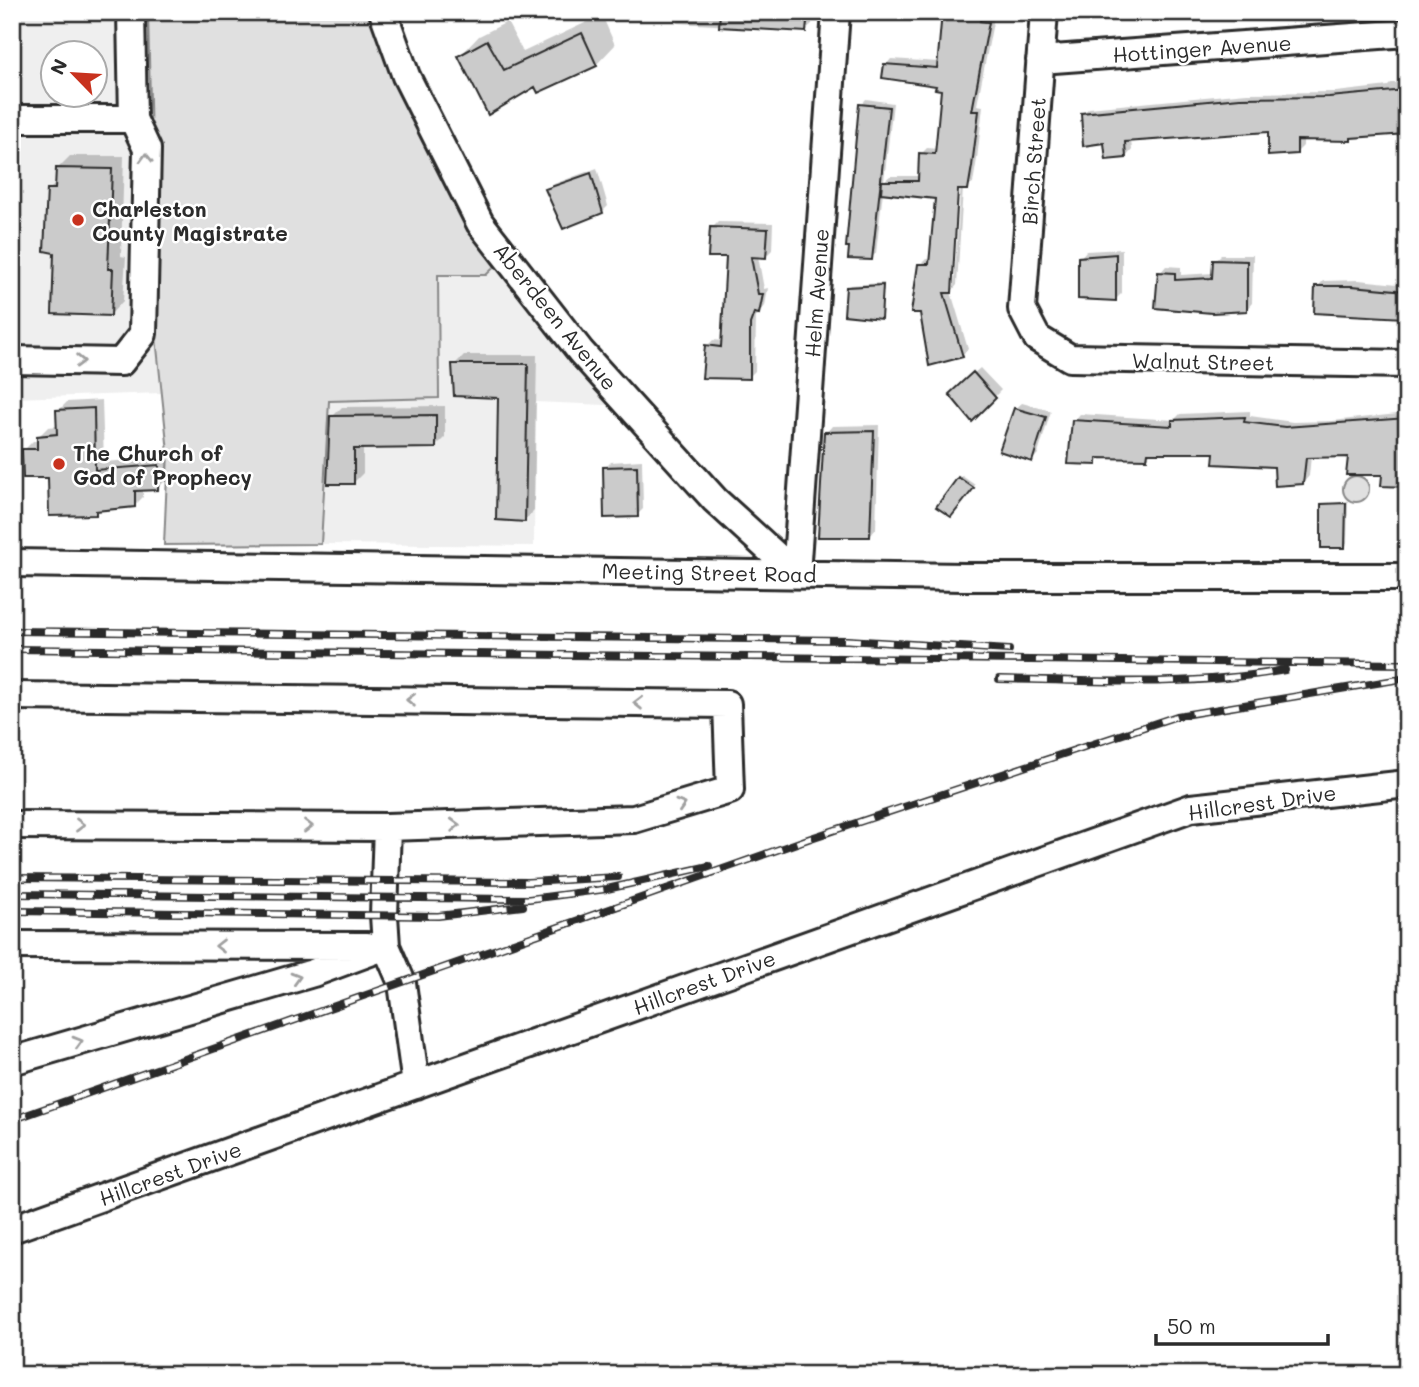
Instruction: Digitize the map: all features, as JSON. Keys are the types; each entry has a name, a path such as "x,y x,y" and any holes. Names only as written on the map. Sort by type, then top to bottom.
{"street":[{"path":"12,360 121,362 143,334 147,149 134,119 131,12"},
{"name":"Aberdeen Avenue","path":"383,12 406,76 480,223 581,352 715,500 796,574"},
{"name":"Helm Avenue","path":"796,574 836,12"},
{"name":"Birch Street","path":"1022,309 1044,12"},
{"name":"Hottinger Avenue","path":"1040,60 1407,33"},
{"path":"12,119 134,119"},
{"name":"Walnut Street","path":"1022,309 1037,338 1070,358 1407,364"},
{"name":"Meeting Street Road","path":"12,563 796,574 1407,577"},
{"path":"12,696 727,704 730,790 634,819 387,827 12,825"},
{"name":"Hillcrest Drive","path":"12,1229 1191,808 1407,784"},
{"path":"387,827 384,915 386,946 402,984 416,1085"},
{"path":"12,945 386,946"},
{"path":"12,1061 313,973 386,946"}],"shaded area":[{"path":"19,12 142,12 162,393 14,398"},
{"path":"148,12 383,12 506,256 486,275 438,275 439,398 329,401 321,544 164,545 168,452 155,328"},
{"path":"506,256 629,406 535,402 534,546 321,544 329,401 439,398 438,274 486,275"},
{"path":"1356,476 1365,480 1369,489 1365,498 1356,502 1347,498 1343,489 1347,480"}],"building":[{"path":"720,12 808,12 806,32 719,27"},
{"path":"942,12 981,12 980,21 989,22 972,111 979,111 968,190 958,190 952,293 944,293 963,357 929,366 920,313 911,313 918,264 929,264 935,199 881,193 882,181 918,181 919,153 935,154 941,90 935,89 936,86 882,78 884,64 937,68"},
{"path":"582,33 597,66 538,93 535,87 488,115 458,56 487,40 504,70"},
{"path":"1405,90 1406,134 1351,138 1351,141 1297,140 1297,154 1268,156 1268,132 1125,142 1126,158 1106,160 1104,143 1083,146 1081,113 1240,98 1329,97"},
{"path":"859,104 889,107 872,260 848,259 849,247 846,247"},
{"name":"Charleston County Magistrate","path":"56,168 112,169 108,269 113,269 111,316 52,314 54,253 44,251 47,189 55,189"},
{"path":"591,173 603,213 563,229 545,189"},
{"path":"710,227 768,229 766,258 751,257 758,294 763,294 759,314 754,313 750,324 750,379 702,378 705,345 721,347 726,257 708,257"},
{"path":"1116,254 1116,301 1078,299 1078,257"},
{"path":"1213,260 1247,261 1247,311 1212,313 1155,308 1158,272 1175,273 1175,280 1212,278"},
{"path":"883,285 881,319 844,315 846,287"},
{"path":"1315,286 1406,291 1404,318 1314,313"},
{"path":"452,364 528,364 525,522 496,520 498,398 454,396"},
{"path":"973,372 996,398 972,422 949,394"},
{"name":"The Church of God of Prophecy","path":"94,408 95,470 159,465 158,490 135,491 135,507 96,511 96,515 49,516 48,478 23,478 22,449 37,449 37,436 57,434 56,410"},
{"path":"1014,408 1046,417 1032,462 999,451"},
{"path":"436,415 436,448 354,449 354,484 327,484 330,416"},
{"path":"1245,417 1244,422 1285,427 1407,418 1407,487 1381,486 1382,475 1346,475 1348,457 1306,458 1303,484 1275,486 1274,467 1213,464 1214,453 1148,453 1147,459 1097,458 1097,465 1068,464 1072,420 1172,426 1172,420"},
{"path":"874,431 870,537 818,537 824,432"},
{"path":"637,466 638,517 604,518 603,467"},
{"path":"958,477 974,488 951,517 936,507"},
{"path":"1346,503 1345,548 1321,548 1321,504"}],"railway":[{"path":"12,631 847,640 1009,650"},
{"path":"12,649 1407,664"},
{"path":"999,679 1178,681 1285,670"},
{"path":"12,1120 808,839 1177,716 1407,678"},
{"path":"12,894 529,899 607,889 709,866"},
{"path":"12,878 528,882 618,877"},
{"path":"12,911 438,916 523,906"}],"place":[{"name":"Charleston County Magistrate","path":"78,220"},
{"name":"The Church of God of Prophecy","path":"59,464"}]}
